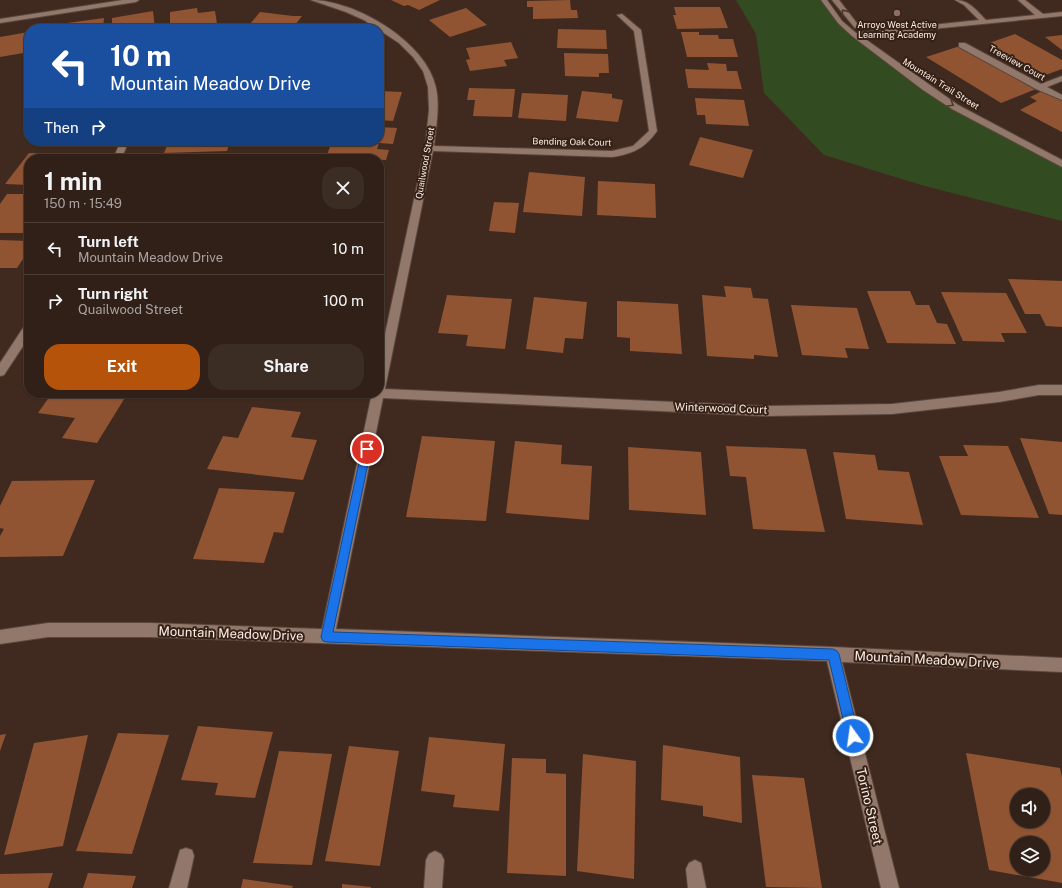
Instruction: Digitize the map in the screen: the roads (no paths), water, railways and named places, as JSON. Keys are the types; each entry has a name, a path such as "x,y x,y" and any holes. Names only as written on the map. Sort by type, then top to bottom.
{"street":[{"path":"0,21 136,0"},
{"name":"Quailwood Street","path":"314,0 353,12 376,24"},
{"name":"Mountain Trail Street","path":"824,0 840,22 890,64 955,107 1062,164"},
{"name":"Mountain Trail Street","path":"835,0 850,21 876,46 920,78 1062,156"},
{"path":"958,0 966,4 984,21"},
{"path":"1021,0 1041,16"},
{"path":"854,35 1062,14"},
{"name":"Bending Oak Court","path":"429,148 612,154 624,152 644,144 653,131 643,62 637,30 620,15"},
{"name":"Quailwood Street","path":"384,28 401,41 417,58 432,86 434,109 429,148 384,365"},
{"name":"Treeview Court","path":"962,45 1062,98"},
{"path":"1039,87 1062,78"},
{"path":"0,372 24,336"},
{"name":"Winterwood Court","path":"384,393 766,411 892,409 998,397 1039,390 1062,390"},
{"path":"327,637 377,398"},
{"name":"Mountain Meadow Drive","path":"0,637 48,630 150,630 833,654 1062,665"},
{"name":"Torino Street","path":"833,654 890,888"},
{"path":"178,888 186,856"},
{"path":"433,888 436,860"},
{"path":"696,869 697,888"}],"place":[{"name":"Arroyo West Active Learning Academy","path":"897,13"}]}
